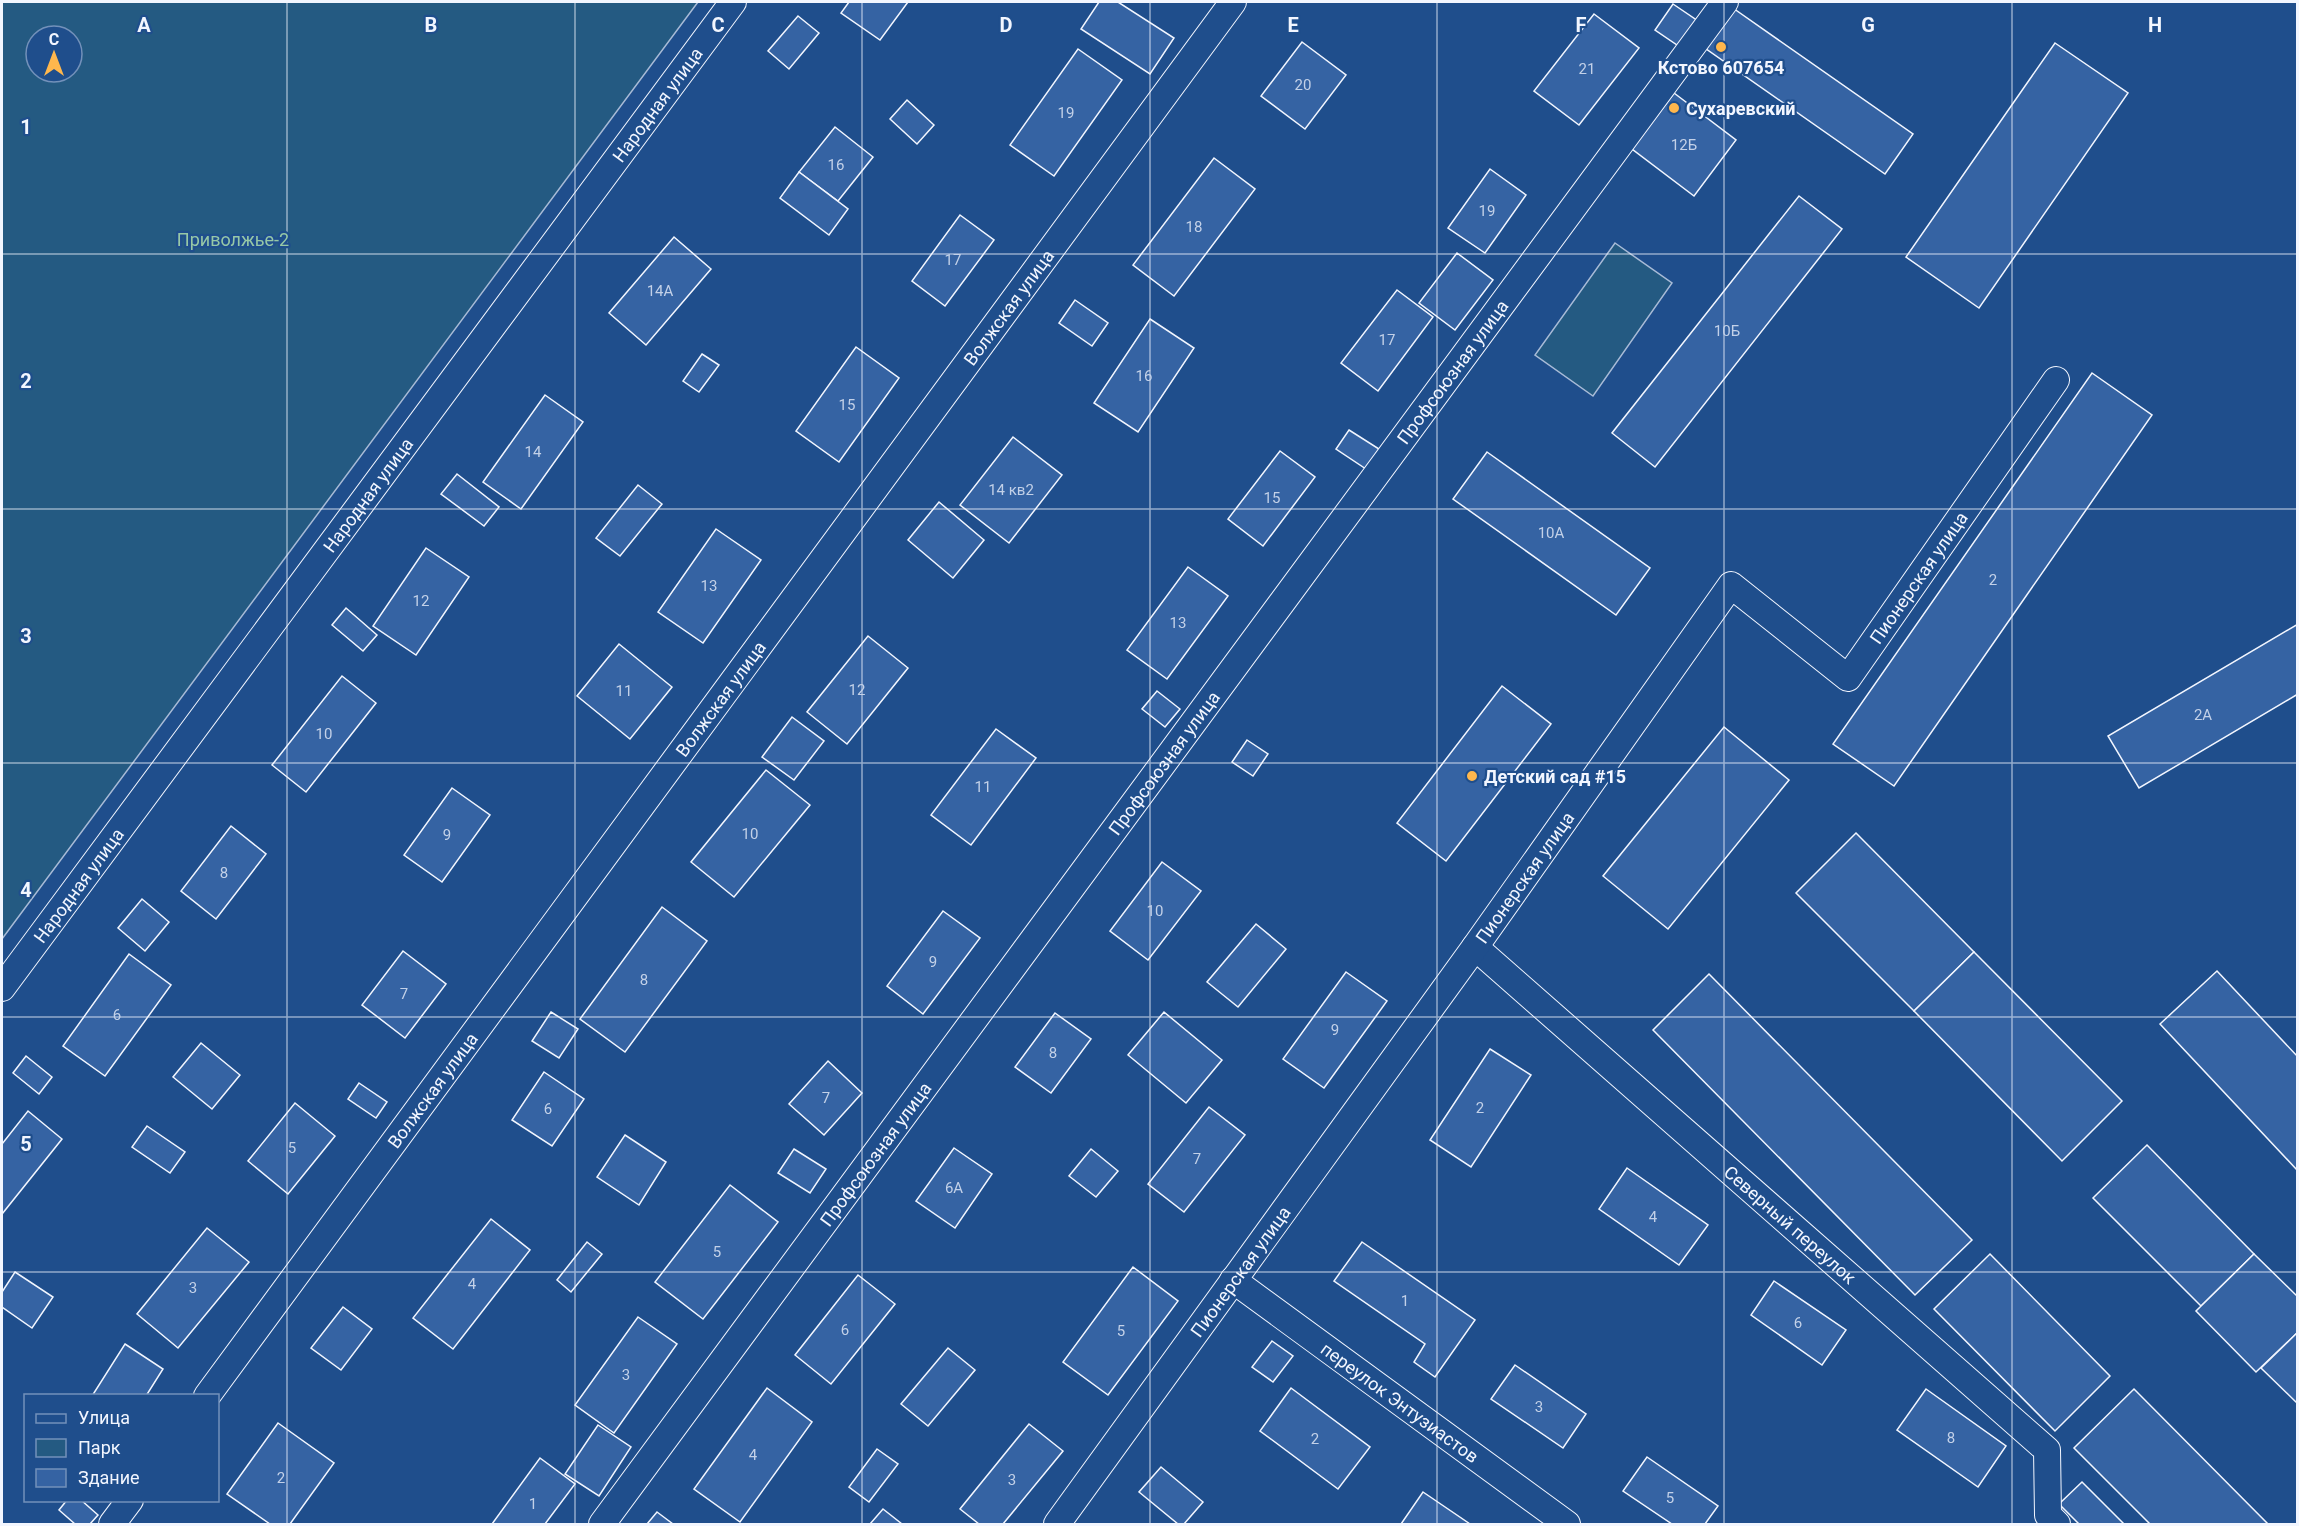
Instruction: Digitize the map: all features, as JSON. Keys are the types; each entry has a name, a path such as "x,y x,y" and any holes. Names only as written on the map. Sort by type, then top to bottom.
{"street":[{"name":"Народная улица","path":"2,988 733,2"},
{"name":"Волжская улица","path":"208,1394 1233,2"},
{"name":"Профсоюзная улица","path":"602,1524 1725,2"},
{"name":"Пионерская улица","path":"1057,1524 1475,946 1731,585 1848,678 2056,380"},
{"name":"Северный переулок","path":"1475,946 2047,1450 2048,1515 2057,1524"},
{"name":"переулок Энтузиастов","path":"1233,1280 1567,1524"},
{"path":"112,1524 128,1502"}],"green space":[{"name":"Приволжье-2","path":"2,2 698,2 2,939"},
{"path":"1615,243 1672,283 1593,396 1535,355"}],"building":[{"path":"849,2 908,2 880,40 841,13"},
{"path":"1099,2 1118,2 1174,38 1150,74 1081,29"},
{"path":"1673,4 1698,21 1680,47 1655,30"},
{"path":"1730,6 1913,134 1885,174 1702,46"},
{"path":"1594,14 1639,48 1579,125 1534,91"},
{"path":"798,16 819,33 789,69 768,51"},
{"path":"1302,42 1346,75 1305,129 1261,96"},
{"path":"2055,43 2128,93 1979,308 1906,257"},
{"path":"1078,49 1122,80 1054,176 1010,145"},
{"path":"1674,93 1736,140 1694,196 1632,149"},
{"path":"907,100 934,125 917,144 890,119"},
{"path":"835,127 873,157 838,201 799,172"},
{"path":"1214,158 1255,189 1174,296 1133,265"},
{"path":"1490,169 1526,195 1485,253 1448,228"},
{"path":"799,172 848,209 829,235 780,198"},
{"path":"1799,196 1842,229 1655,467 1612,433"},
{"path":"960,215 994,240 945,306 912,281"},
{"path":"674,237 711,269 646,345 609,313"},
{"path":"1457,253 1493,280 1455,330 1419,303"},
{"path":"1397,290 1433,317 1378,391 1341,363"},
{"path":"1075,300 1108,323 1092,346 1059,323"},
{"path":"1150,319 1194,348 1138,432 1094,403"},
{"path":"856,347 899,378 839,462 796,431"},
{"path":"702,354 719,365 699,392 683,381"},
{"path":"2092,373 2152,415 1894,786 1833,744"},
{"path":"545,395 583,422 521,509 483,482"},
{"path":"1349,430 1379,449 1366,469 1336,449"},
{"path":"1013,437 1062,475 1009,543 960,505"},
{"path":"1280,451 1315,477 1263,546 1228,519"},
{"path":"1487,452 1650,568 1616,615 1453,499"},
{"path":"457,474 499,507 484,526 441,494"},
{"path":"638,485 662,504 620,556 596,538"},
{"path":"939,502 984,540 953,578 908,540"},
{"path":"716,529 761,560 703,643 658,612"},
{"path":"426,548 469,577 416,655 373,626"},
{"path":"1188,567 1228,596 1167,679 1127,650"},
{"path":"346,608 377,635 363,651 332,625"},
{"path":"2298,624 2298,694 2139,788 2108,736"},
{"path":"868,636 908,668 847,744 807,712"},
{"path":"619,644 672,687 630,739 577,696"},
{"path":"342,676 376,703 306,792 272,765"},
{"path":"1502,686 1551,724 1446,861 1397,823"},
{"path":"1157,691 1180,709 1165,727 1142,709"},
{"path":"792,717 824,741 794,780 762,757"},
{"path":"1724,727 1789,780 1668,929 1603,876"},
{"path":"996,729 1036,758 971,845 931,815"},
{"path":"1247,740 1268,754 1253,776 1232,762"},
{"path":"766,770 810,805 734,897 691,862"},
{"path":"452,788 490,815 442,882 404,855"},
{"path":"231,826 266,854 216,919 181,891"},
{"path":"1856,833 1974,952 1914,1011 1796,893"},
{"path":"1162,862 1201,891 1148,960 1110,931"},
{"path":"142,899 169,922 145,951 118,928"},
{"path":"662,907 707,941 625,1052 580,1019"},
{"path":"943,911 980,938 923,1014 887,986"},
{"path":"1256,924 1286,949 1238,1007 1207,982"},
{"path":"403,951 446,984 405,1038 362,1005"},
{"path":"1974,952 2122,1101 2062,1161 1914,1011"},
{"path":"129,954 171,985 105,1076 63,1046"},
{"path":"2217,971 2298,1057 2298,1171 2160,1024"},
{"path":"1346,972 1387,1001 1324,1088 1283,1059"},
{"path":"1709,974 1972,1240 1915,1295 1653,1030"},
{"path":"551,1012 578,1029 559,1058 532,1041"},
{"path":"1164,1012 1222,1060 1186,1103 1128,1055"},
{"path":"1055,1013 1091,1039 1051,1093 1015,1067"},
{"path":"201,1043 240,1075 212,1109 173,1077"},
{"path":"1490,1049 1531,1075 1471,1167 1430,1140"},
{"path":"26,1056 52,1077 39,1094 13,1073"},
{"path":"828,1061 862,1093 824,1135 789,1104"},
{"path":"544,1072 584,1099 552,1146 512,1120"},
{"path":"359,1083 387,1102 376,1118 348,1099"},
{"path":"295,1103 335,1136 288,1194 248,1161"},
{"path":"1209,1107 1245,1135 1184,1212 1148,1184"},
{"path":"28,1111 62,1139 2,1214 2,1144"},
{"path":"147,1126 185,1152 170,1173 132,1147"},
{"path":"625,1135 666,1162 639,1205 597,1177"},
{"path":"2147,1145 2254,1254 2201,1306 2093,1198"},
{"path":"954,1148 992,1174 955,1228 916,1201"},
{"path":"794,1149 826,1169 810,1193 778,1173"},
{"path":"1091,1149 1118,1171 1096,1197 1069,1176"},
{"path":"1627,1168 1708,1225 1679,1265 1599,1209"},
{"path":"730,1185 778,1222 703,1319 655,1282"},
{"path":"491,1219 530,1250 453,1349 413,1318"},
{"path":"207,1228 249,1262 178,1348 137,1314"},
{"path":"587,1242 602,1254 571,1292 557,1280"},
{"path":"1362,1242 1475,1320 1435,1377 1414,1362 1425,1344 1334,1281"},
{"path":"1990,1254 2110,1376 2055,1431 1934,1309"},
{"path":"2254,1254 2298,1297 2298,1332 2256,1372 2196,1311"},
{"path":"1133,1267 1178,1301 1108,1395 1063,1362"},
{"path":"15,1272 53,1297 32,1328 2,1307 2,1292"},
{"path":"858,1275 895,1304 831,1384 795,1355"},
{"path":"1774,1281 1846,1330 1822,1365 1751,1315"},
{"path":"343,1307 372,1329 341,1370 311,1348"},
{"path":"638,1317 677,1344 614,1433 575,1405"},
{"path":"2298,1332 2298,1404 2261,1368"},
{"path":"1272,1341 1293,1356 1273,1382 1252,1367"},
{"path":"125,1344 163,1369 147,1394 93,1394"},
{"path":"948,1348 975,1370 928,1426 901,1404"},
{"path":"1515,1365 1586,1414 1563,1448 1491,1399"},
{"path":"767,1388 812,1422 740,1522 694,1489"},
{"path":"1291,1388 1370,1447 1338,1489 1260,1431"},
{"path":"1926,1389 2006,1446 1978,1487 1897,1430"},
{"path":"2134,1389 2268,1524 2150,1524 2074,1448"},
{"path":"278,1423 334,1463 290,1524 270,1524 227,1494"},
{"path":"1029,1424 1063,1451 1003,1524 979,1524 960,1509"},
{"path":"598,1425 631,1447 599,1496 565,1474"},
{"path":"877,1449 898,1464 869,1502 849,1487"},
{"path":"1647,1457 1718,1506 1705,1524 1672,1524 1623,1491"},
{"path":"540,1458 575,1484 545,1524 492,1524"},
{"path":"1161,1467 1203,1502 1184,1524 1178,1524 1139,1492"},
{"path":"2082,1482 2124,1524 2079,1524 2059,1504"},
{"path":"1423,1492 1470,1524 1401,1524"},
{"path":"65,1502 83,1502 98,1515 90,1524 75,1524 59,1510"},
{"path":"883,1509 902,1524 870,1524"},
{"path":"657,1512 673,1524 647,1524"}],"place":[{"name":"Кстово 607654","path":"1721,47"},
{"name":"Сухаревский","path":"1674,108"},
{"name":"Детский сад #15","path":"1472,776"}]}
